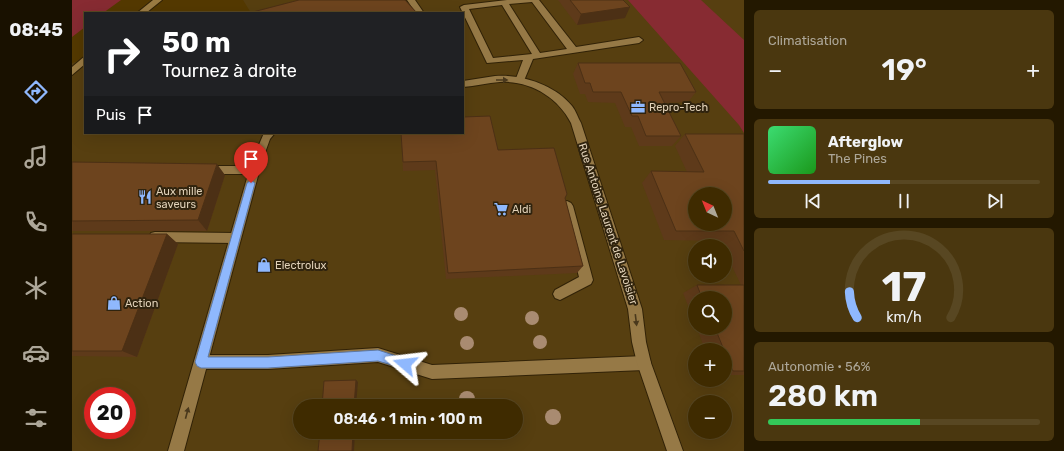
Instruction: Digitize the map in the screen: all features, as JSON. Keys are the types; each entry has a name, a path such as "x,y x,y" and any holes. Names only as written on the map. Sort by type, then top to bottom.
{"main road":[{"path":"142,12 158,0"},
{"path":"72,72 84,60"}],"street":[{"path":"411,0 419,12"},
{"path":"528,0 464,7 490,61 533,57 639,40"},
{"path":"535,0 573,50"},
{"path":"504,3 533,57"},
{"path":"520,81 533,57"},
{"name":"Rue Antoine Laurent de Lavoisier","path":"464,84 501,79 520,81 538,87 551,94 568,108 576,123 635,309 639,342 644,363 675,451"},
{"path":"176,451 235,238 255,170 266,137 269,134"},
{"path":"192,170 255,170"},
{"path":"560,294 586,280 567,206"},
{"path":"142,237 235,238"},
{"path":"201,362 268,362 378,355 432,372 644,363"}],"shaded area":[{"path":"72,0 121,0 104,12 84,12 84,28 72,37"},
{"path":"243,0 744,0 744,451 72,451 72,63 84,59 84,134 464,134 464,12 250,12"},
{"path":"628,0 701,0 744,40 744,133 739,125"}],"building":[{"path":"299,0 405,0 416,12 253,12"},
{"path":"570,0 623,0 630,7 581,14"},
{"name":"Repro-Tech","path":"578,63 680,63 696,92 659,92 681,136 646,136 638,116 632,116 621,92 593,92 590,83 585,83"},
{"name":"Aldi","path":"490,116 498,150 554,148 567,194 565,198 583,266 448,273 436,161 403,162 401,134 464,134 464,117"},
{"path":"685,134 744,134 744,251 734,231 732,231 732,187 688,187 688,231 676,231 651,171 704,172"},
{"name":"Aux mille saveurs","path":"72,162 217,164 198,220 72,221"},
{"name":"Action","path":"72,234 167,234 122,351 72,351"},
{"path":"697,285 744,285 744,371 733,371 732,343 721,343 718,335 732,335 732,291 699,291"},
{"path":"356,380 355,399 323,399 324,381"},
{"path":"319,439 353,439 352,451 318,451"}],"place":[{"name":"Repro-Tech","path":"638,107"},
{"name":"Aux mille saveurs","path":"145,197"},
{"name":"Aldi","path":"501,209"},
{"name":"Electrolux","path":"264,265"},
{"name":"Action","path":"114,303"}],"route":[{"path":"251,183 201,362 268,362 378,355 405,364"}]}
